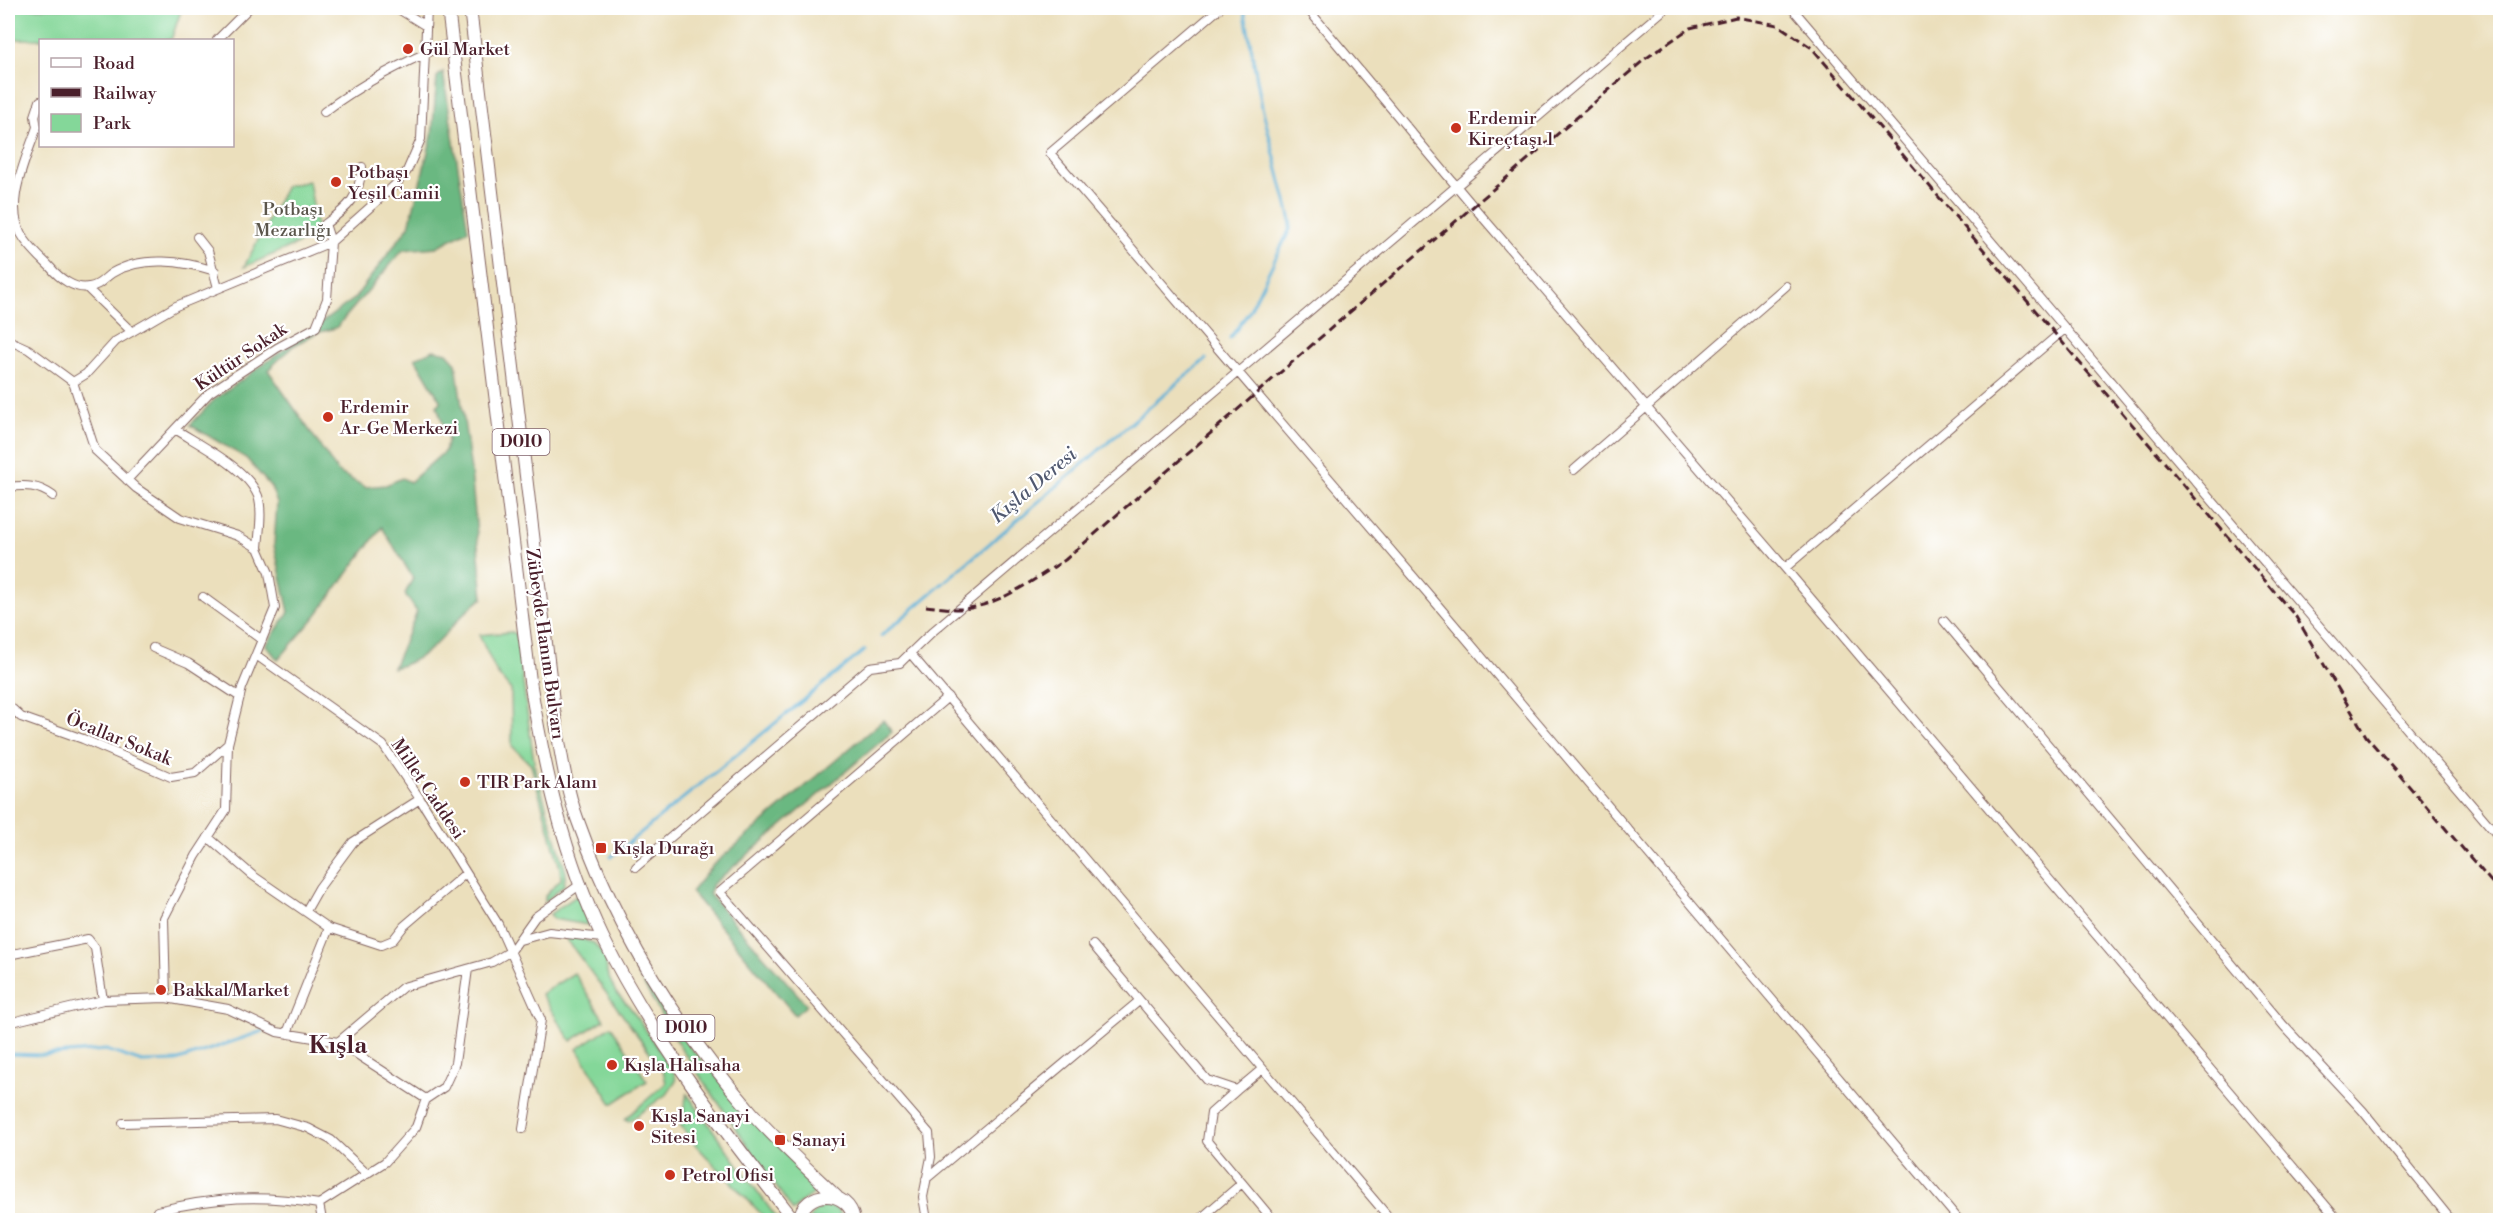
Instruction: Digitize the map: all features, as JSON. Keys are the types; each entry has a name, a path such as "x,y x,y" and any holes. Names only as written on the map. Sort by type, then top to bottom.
{"highway":[{"name":"Zübeyde Hanım Bulvarı","path":"448,8 530,681 541,753 581,884 603,938 689,1078 794,1221"},
{"name":"Zübeyde Hanım Bulvarı","path":"470,8 554,710 563,771 578,821 628,933 665,999 703,1052 754,1115 851,1209 855,1220"},
{"path":"799,1221 803,1208 810,1201 818,1196 837,1197"}],"street":[{"path":"219,39 249,8"},
{"path":"397,8 426,26"},
{"path":"73,382 86,374 116,341 176,306 331,242 384,196 407,171 421,139 423,55 427,8"},
{"path":"1220,8 1050,153 1959,1221"},
{"path":"1308,8 2338,1221"},
{"path":"636,867 870,668 900,663 1456,185 1666,8"},
{"path":"1792,8 2500,838"},
{"path":"324,112 345,96 451,43"},
{"path":"39,104 35,116 37,126 14,206 17,223 24,239 55,273 73,285 87,288 99,284 112,273 145,262 200,266 215,271"},
{"name":"Kültür Sokak","path":"127,480 209,393 277,348 315,327 327,299 331,242 325,224 349,207 360,185 362,167"},
{"path":"197,237 208,251 218,288"},
{"path":"1574,470 1786,286"},
{"path":"87,288 132,332"},
{"path":"1785,568 2066,328"},
{"path":"8,340 28,349 73,382 95,450 127,480 180,518 238,536 258,548"},
{"path":"166,998 164,918 208,837 226,810 228,744 240,697 276,608 269,573 258,548 260,504 257,495 243,474 175,429"},
{"path":"8,487 26,485 43,488 53,496"},
{"path":"202,597 262,640"},
{"path":"1944,621 2284,1026 2363,1111 2451,1221"},
{"path":"153,648 188,663 240,697"},
{"path":"910,653 1391,1221"},
{"name":"Millet Caddesi","path":"256,654 383,745 420,799 498,924 541,1020 523,1129"},
{"path":"927,1221 923,1197 931,1157 929,1133 720,892 948,697"},
{"name":"Öcallar Sokak","path":"8,705 21,717 83,739 171,777 195,773 228,744"},
{"path":"306,911 319,888 353,842 420,799"},
{"path":"208,837 252,875 328,928 381,945 393,940 404,926 466,873"},
{"path":"338,1042 402,987 492,962 511,951 535,917 581,884"},
{"path":"286,1033 328,928"},
{"path":"520,940 549,932 603,938"},
{"path":"8,954 88,939 95,948 103,1000"},
{"path":"1093,945 1207,1080 1237,1090"},
{"path":"154,1221 157,1211 220,1198 283,1198 319,1204 386,1162 416,1127 426,1099 444,1088 455,1063 468,969"},
{"path":"8,1023 103,1000 166,998 228,1009 277,1032 338,1042 426,1099"},
{"path":"926,1179 1139,1001"},
{"path":"1261,1070 1211,1113 1207,1141 1273,1221"},
{"path":"123,1123 275,1119 308,1128 331,1140 367,1174"},
{"path":"1199,1221 1242,1183"},
{"path":"319,1204 322,1221"}],"green space":[{"path":"15,8 182,8 171,39 8,39 8,18"},
{"path":"443,72 468,230 437,247 403,250 336,328 316,333 293,346 268,370 338,472 365,487 386,485 402,478 410,482 445,451 448,439 437,406 441,402 415,358 434,350 447,353 456,363 471,471 483,598 460,617 432,648 408,663 393,668 417,612 405,594 413,578 382,527 316,616 278,660 266,645 289,612 274,545 277,503 271,487 246,458 190,425 214,400 354,299 409,226 432,136 437,77"},
{"name":"Potbaşı Mezarlığı","path":"309,181 318,235 244,267 286,186"},
{"path":"512,632 516,634 517,639 535,769 566,872 564,885 545,902 545,896 561,879 560,868 531,765 512,746 511,690 497,673 479,635"},
{"path":"883,720 892,732 712,885 709,894 807,1005 795,1015 691,892 713,865"},
{"path":"578,895 588,925 553,919 550,914"},
{"path":"562,933 594,943 606,959 607,973 616,993 629,1006 674,1071 676,1081 668,1093 629,1121 625,1119 666,1083 663,1070"},
{"path":"626,954 686,1043 820,1189 801,1202 793,1211 680,1047"},
{"name":"Kışla Halısaha","path":"574,973 604,1020 571,1041 541,994"},
{"name":"Kışla Halısaha","path":"611,1026 647,1081 612,1104 577,1049"},
{"path":"687,1094 778,1220 767,1220 689,1138 680,1124"},
{"path":"826,1206 837,1209 844,1220 809,1220 815,1211"}],"waterway":[{"name":"Kışla Deresi","path":"1230,338 1249,312 1290,229 1291,221 1262,107 1244,8"},
{"name":"Kışla Deresi","path":"881,636 1206,359"},
{"name":"Kışla Deresi","path":"611,857 865,650"},
{"name":"Kışla Deresi","path":"8,1054 43,1055 106,1050 142,1062 176,1061 263,1031"}],"railway":[{"path":"926,606 959,609 987,604 1028,584 1065,560 1645,59 1690,28 1736,17 1778,25 1812,48 2296,617 2366,736 2500,892"}],"place":[{"name":"Gül Market","path":"408,49"},
{"name":"Erdemir Kireçtaşı 1","path":"1456,128"},
{"name":"Potbaşı Yeşil Camii","path":"336,182"},
{"name":"Erdemir Ar-Ge Merkezi","path":"328,417"},
{"name":"TIR Park Alanı","path":"465,782"},
{"name":"Kışla Durağı","path":"601,848"},
{"name":"Bakkal/Market","path":"161,990"},
{"name":"Kışla Halısaha","path":"612,1065"},
{"name":"Kışla Sanayi Sitesi","path":"639,1126"},
{"name":"Sanayi","path":"780,1140"},
{"name":"Petrol Ofisi","path":"670,1175"}],"district":[{"name":"Kışla","path":"338,1046"}]}
